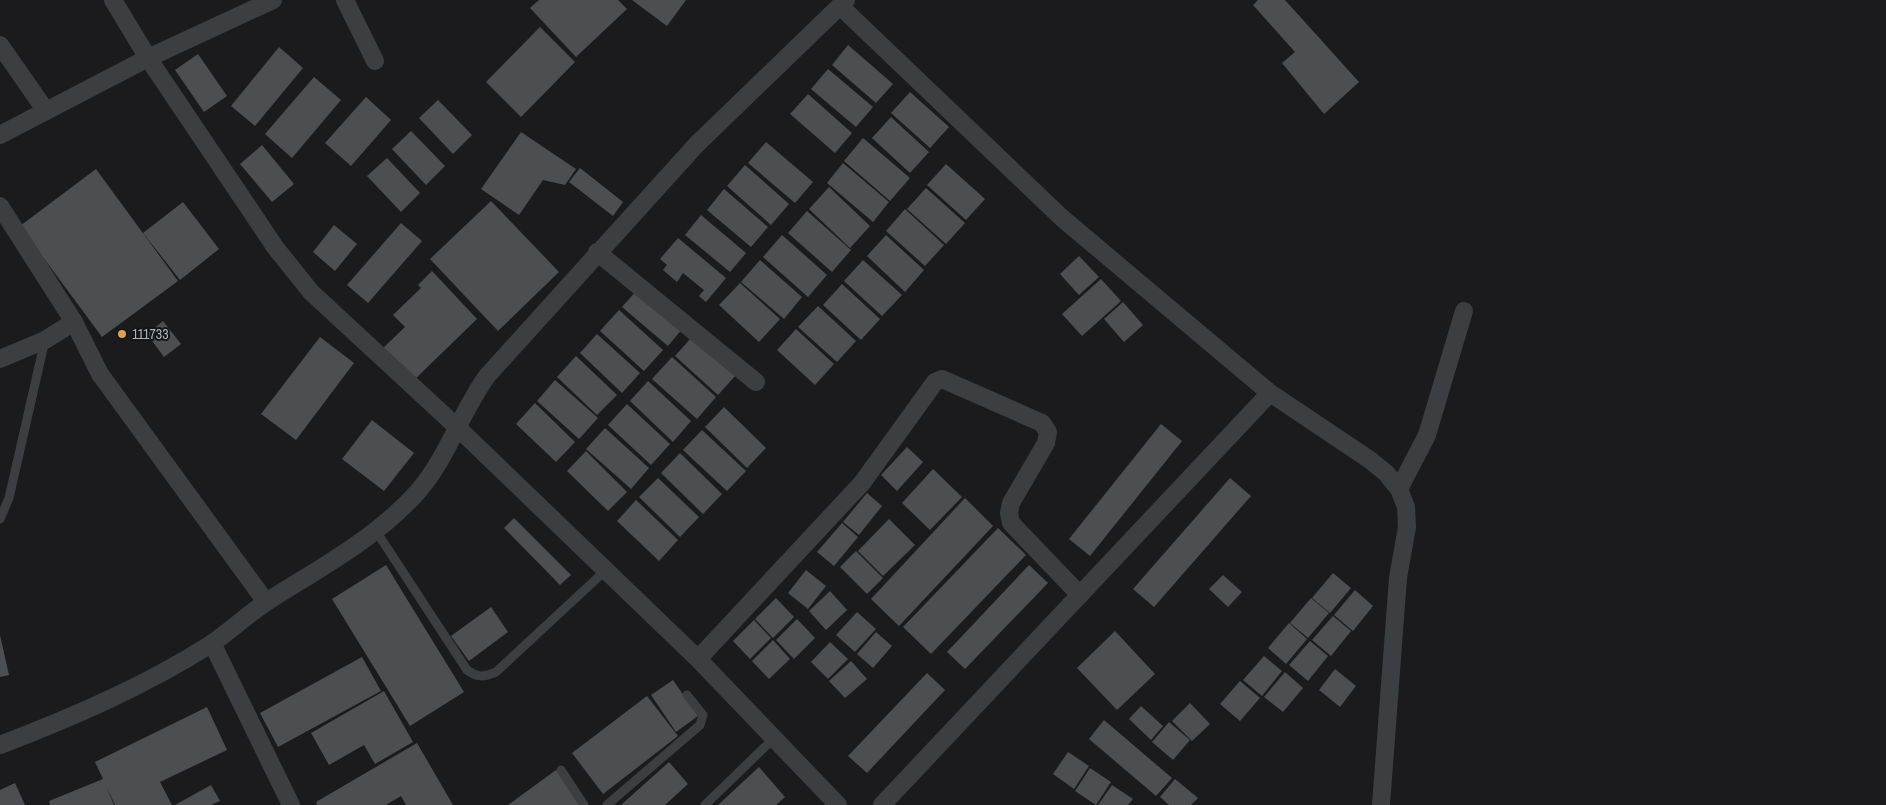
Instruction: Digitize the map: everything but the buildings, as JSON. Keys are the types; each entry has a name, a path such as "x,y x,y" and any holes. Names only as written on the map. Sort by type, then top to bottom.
{"street":[{"path":"113,0 148,58 275,247 312,292 458,428 698,659 838,805"},
{"path":"0,135 148,58 273,0"},
{"path":"345,0 375,61"},
{"path":"0,745 68,719 131,689 212,644 266,602 376,532 413,497 435,470 458,428 472,396 487,376 597,252 697,144 843,3 1062,218 1270,393 1370,460 1386,473 1399,489 1406,507 1407,527 1398,578 1381,805"},
{"path":"0,45 46,110"},
{"path":"0,206 74,322 100,374 266,602"},
{"path":"597,252 756,382"},
{"path":"1399,489 1427,434 1464,311"},
{"path":"0,359 45,340 74,322"},
{"path":"698,659 862,483 935,382 942,379 1042,424 1048,432 1046,442 1011,503 1009,513 1011,524 1080,595"},
{"path":"882,805 1270,393"},
{"path":"212,644 291,805"}],"lane":[{"path":"0,519 10,498 45,340"},
{"path":"376,532 467,670 475,676 484,677 496,672 606,570"},
{"path":"607,805 700,725 703,715 687,695"},
{"path":"705,805 773,739"},
{"path":"562,770 584,805"}],"place":[{"name":"111733","path":"122,334"}]}
